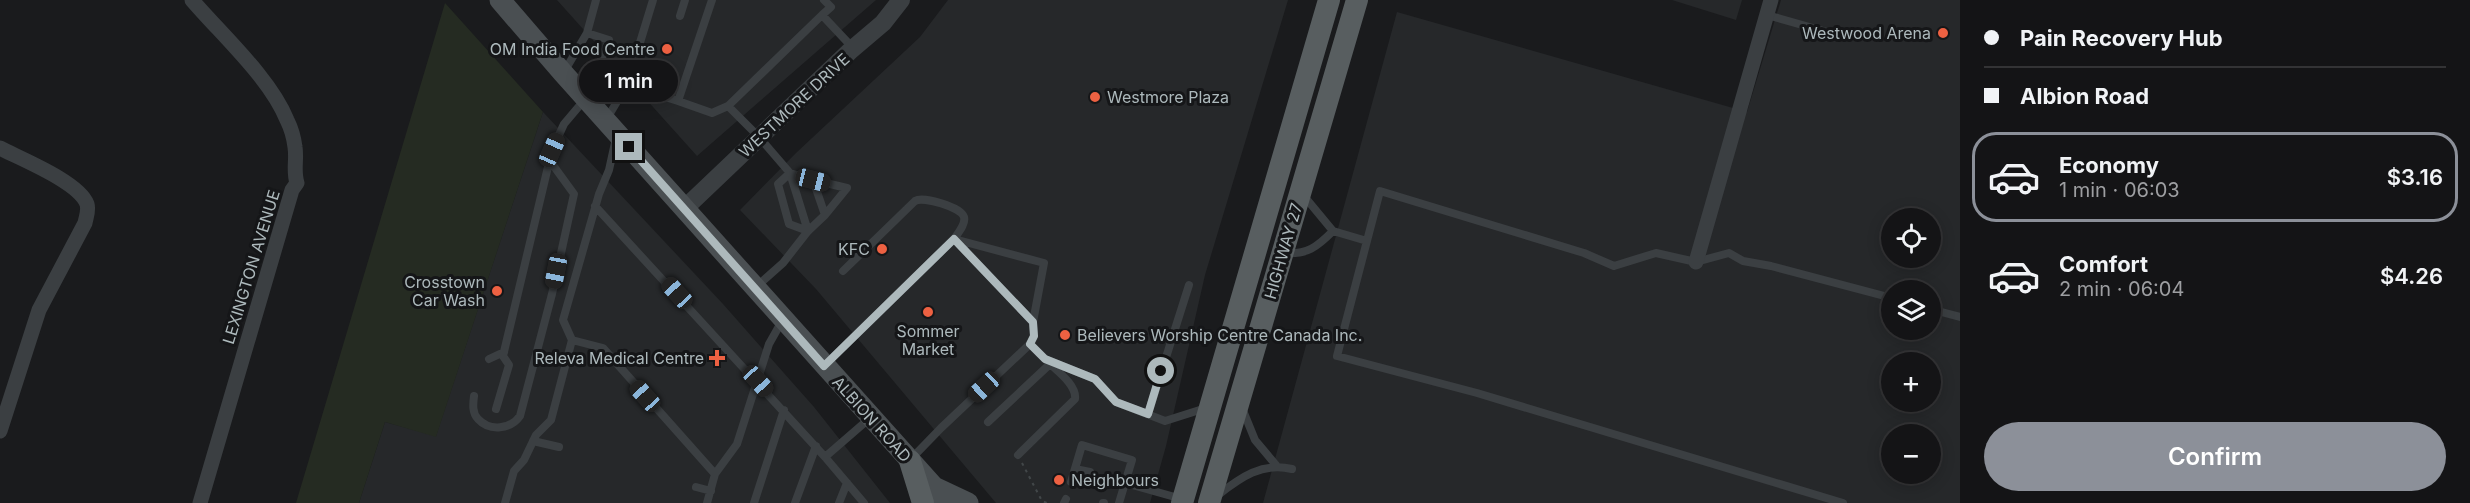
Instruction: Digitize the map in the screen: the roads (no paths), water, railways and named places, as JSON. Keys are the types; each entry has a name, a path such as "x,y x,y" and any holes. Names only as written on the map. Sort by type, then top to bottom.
{"main road":[{"name":"ALBION ROAD","path":"500,0 910,461"},
{"name":"HIGHWAY 27","path":"1183,501 1304,94 1329,0"},
{"name":"HIGHWAY 27","path":"1209,502 1357,0"},
{"path":"910,461 932,498 968,503"}],"street":[{"name":"LEXINGTON AVENUE","path":"192,0 265,83 279,104 288,121 295,145 294,173 297,183 289,202 200,503"},
{"name":"WESTMORE DRIVE","path":"684,209 883,23 899,1"},
{"path":"1696,262 1769,7"},
{"path":"0,148 72,187 86,202 88,210 85,223 39,310 0,431"}],"lane":[{"path":"563,73 587,33 596,0"},
{"path":"505,503 514,471 524,460 533,441 550,420 572,340 563,320 595,206 609,170 611,127 627,85 653,0"},
{"path":"680,16 685,0"},
{"path":"678,101 712,0"},
{"path":"627,85 712,113 728,106 831,7 824,0"},
{"path":"1769,7 1827,32"},
{"path":"822,15 853,49"},
{"path":"496,409 509,365 503,356 550,161 564,123 586,98 609,40 587,33"},
{"path":"728,106 790,173 808,231"},
{"path":"474,396 473,407 477,419 487,425 507,427 515,424 520,416 552,294 574,194 550,161"},
{"path":"755,288 783,263 847,188 790,173"},
{"path":"790,173 778,184 789,224 808,231"},
{"path":"813,180 825,215"},
{"path":"1844,503 1477,393 1336,356 1380,191 1584,253 1614,266 1656,253 1696,262 1729,254 1743,261 1771,266 1881,295"},
{"path":"1300,193 1333,231 1367,241"},
{"path":"824,366 954,239 962,228 963,215 957,209 920,198 843,271"},
{"path":"595,206 758,381 864,503"},
{"path":"1282,253 1301,254 1324,240 1333,231"},
{"path":"954,239 1033,322"},
{"path":"910,461 941,428 1030,344 1034,336 1033,322 1044,263 954,239"},
{"path":"1148,414 1189,285"},
{"path":"1941,312 1960,317"},
{"path":"707,503 715,474 737,444 769,344 782,319"},
{"path":"572,340 603,348 715,474"},
{"path":"1018,455 1075,399 1076,394 1073,388 1030,344"},
{"path":"489,359 504,352"},
{"path":"1047,361 1095,379 1116,402 1165,421 1211,406"},
{"path":"987,422 1047,361"},
{"path":"1239,402 1255,440 1276,465"},
{"path":"754,503 784,410"},
{"path":"825,457 870,417"},
{"path":"533,441 559,447"},
{"path":"1071,482 1082,445 1132,460 1119,503"},
{"path":"795,503 816,446"},
{"path":"1209,502 1246,475 1276,465 1292,469"},
{"path":"1075,469 1089,472"},
{"path":"1110,478 1183,501"},
{"path":"839,503 847,483"},
{"path":"696,487 711,490"}],"place":[{"name":"Westwood Arena","path":"1943,33"},
{"name":"OM India Food Centre","path":"667,49"},
{"name":"Westmore Plaza","path":"1095,97"},
{"name":"KFC","path":"882,249"},
{"name":"Crosstown Car Wash","path":"497,291"},
{"name":"Sommer Market","path":"928,312"},
{"name":"Believers Worship Centre Canada Inc.","path":"1065,335"},
{"name":"Releva Medical Centre","path":"717,358"},
{"name":"Neighbours","path":"1059,480"}]}
